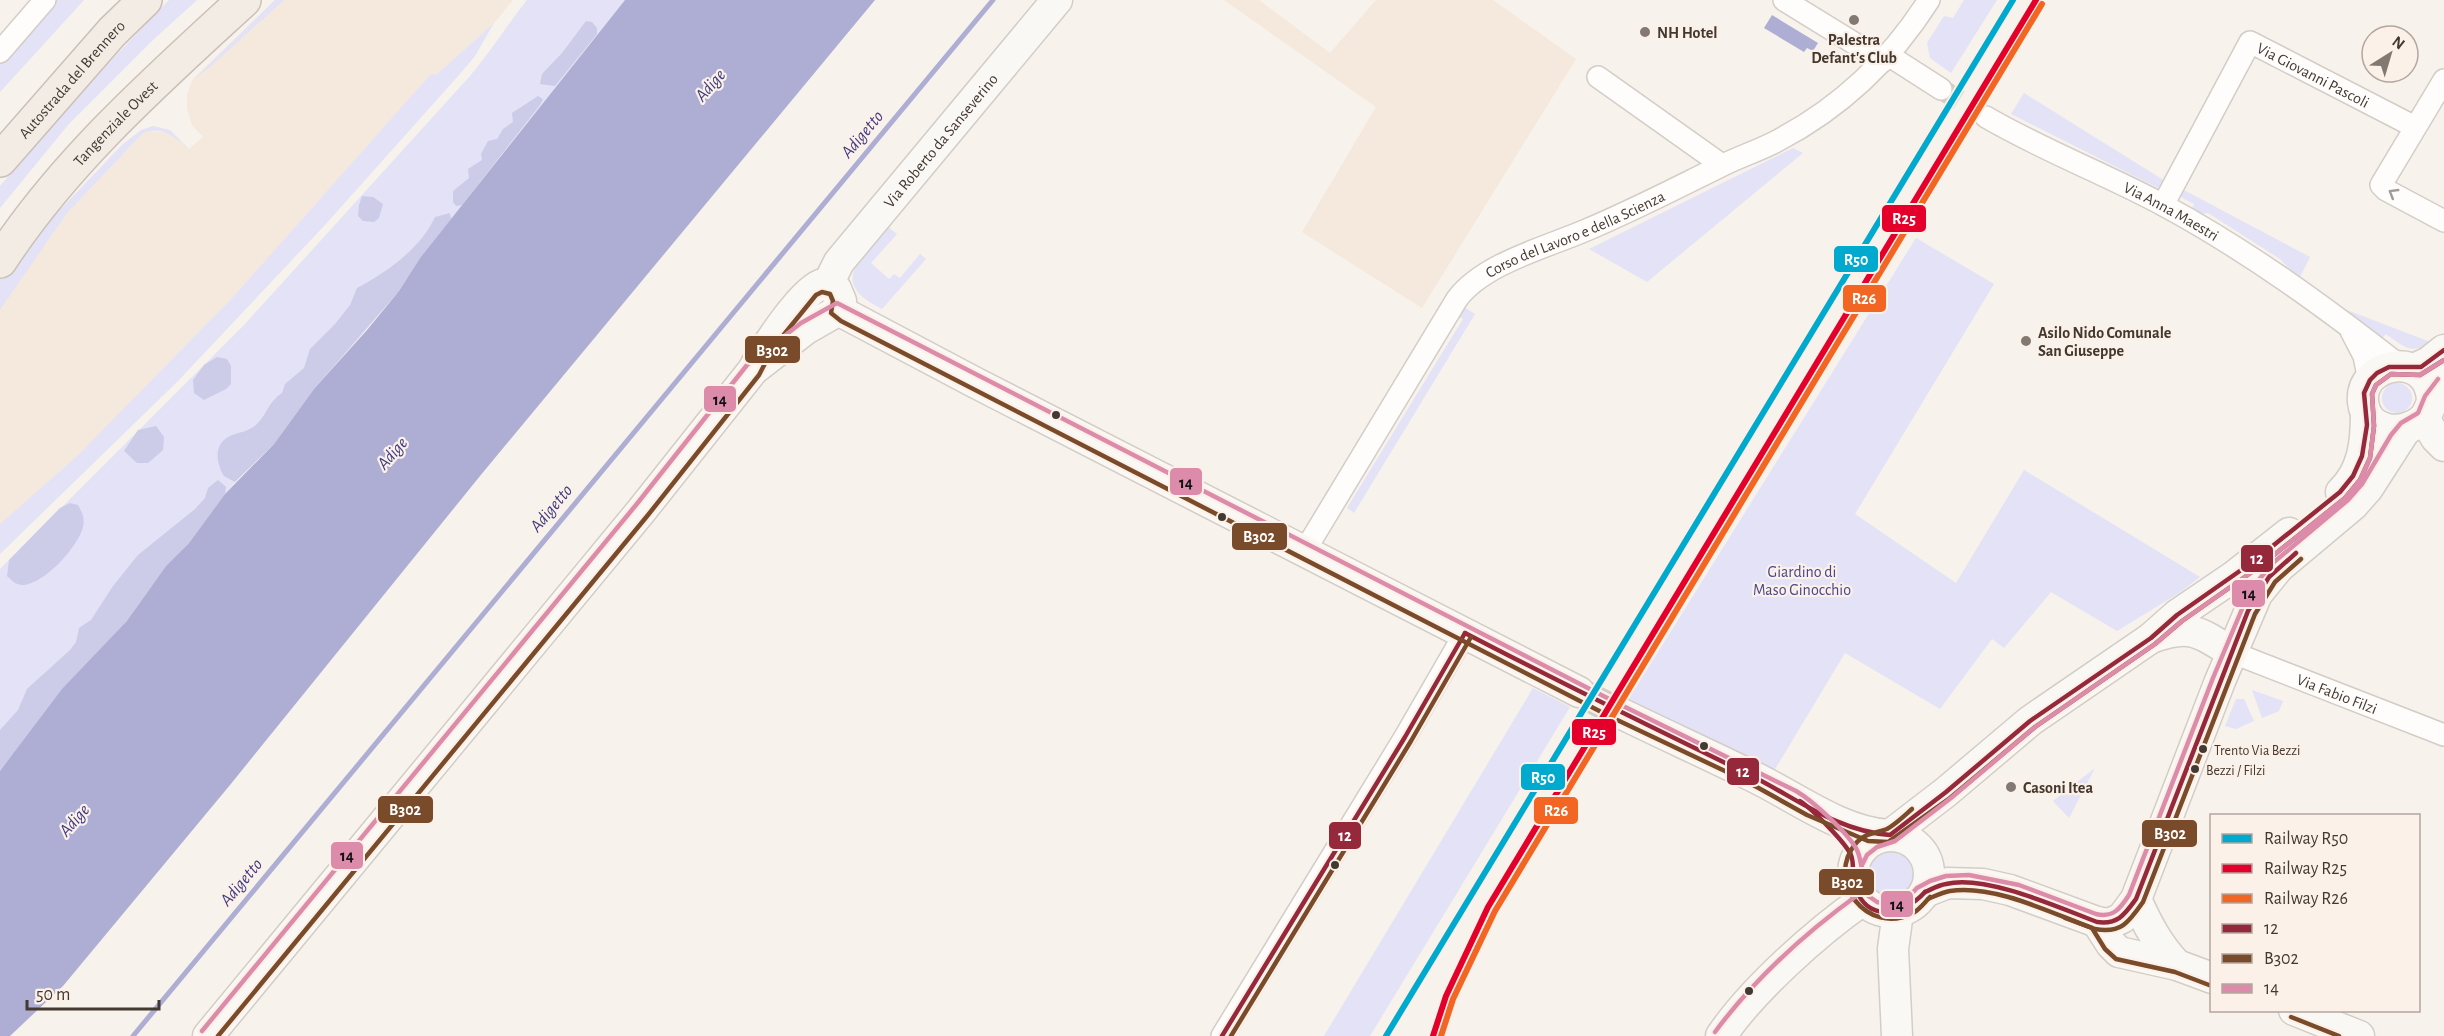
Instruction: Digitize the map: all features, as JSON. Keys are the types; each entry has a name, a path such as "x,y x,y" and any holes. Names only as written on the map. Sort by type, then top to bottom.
{"highway":[{"name":"Autostrada del Brennero","path":"0,124 113,0"},
{"name":"Autostrada del Brennero","path":"0,160 90,57 145,0"},
{"name":"Tangenziale Ovest","path":"4,243 74,135 122,85 211,0"},
{"name":"Tangenziale Ovest","path":"4,243 137,99 244,0"},
{"path":"4,243 139,122 261,0"}],"street":[{"path":"0,52 45,0"},
{"name":"Via Roberto da Sanseverino","path":"826,301 839,262 1057,0"},
{"path":"1784,0 1941,89"},
{"name":"Corso del Lavoro e della Scienza","path":"1304,552 1457,299 1471,283 1496,268 1622,215 1776,141 1820,116 1860,84 1885,58 1929,0"},
{"name":"Via Giovanni Pascoli","path":"2163,205 2250,42 2415,127"},
{"path":"1598,77 1722,165"},
{"path":"2444,80 2381,185 2386,190 2444,221"},
{"name":"Via Anna Maestri","path":"1986,117 2040,147 2202,226 2264,266 2406,367"},
{"path":"208,1036 642,510 753,370 806,328 826,301 1304,552 1579,692"},
{"name":"Via Anna Maestri","path":"2347,325 2359,343 2369,381"},
{"path":"1854,862 1863,847 1870,841 1889,835 2030,721 2151,638 2177,615 2254,561 2346,487 2358,470 2363,455 2366,414 2362,399 2369,381 2381,371 2429,362 2444,350"},
{"path":"2406,367 2426,379 2427,407 2436,438 2444,446"},
{"path":"2366,414 2382,428 2396,431 2427,407"},
{"path":"1925,892 1948,883 1983,884 2010,890 2097,922 2109,924 2122,918 2136,899 2231,652 2257,594 2269,577 2361,497 2427,407"},
{"path":"2151,638 2171,631 2189,630 2231,652"},
{"path":"1222,1036 1405,737 1465,633"},
{"name":"Via Fabio Filzi","path":"2231,652 2444,735"},
{"path":"1616,711 1749,774 1810,808 1854,828 1870,834 1908,839 1923,853 1929,872 1925,892 1918,901 1898,912 1889,913 1875,909 1863,900 1853,882 1854,862 1850,853 1810,808"},
{"path":"2136,899 2153,936 2163,951 2177,965"},
{"path":"1721,1036 1772,977 1863,900"},
{"path":"1897,1036 1893,949 1898,912"},
{"path":"2097,922 2111,944 2119,951 2177,965 2210,978"},
{"path":"2297,1012 2359,1036"}],"shaded area":[{"path":"275,0 513,0 494,23 437,74 430,75 232,298 77,456 0,524 0,310 67,213 142,134 148,131 172,134 189,149 203,137 192,125 187,109 187,95 193,79"},
{"path":"1224,0 1259,0 1330,53 1376,0 1493,0 1576,59 1422,308 1302,232 1376,107"},
{"path":"586,21 592,22 597,28 597,34 555,86 540,84 542,74 562,53"},
{"path":"538,96 543,99 540,105 462,205 456,206 453,202 453,191 469,178 468,169 482,160 481,154 488,141 497,139 503,129 513,122 512,113"},
{"path":"362,196 373,197 383,204 379,218 374,222 363,221 358,216"},
{"path":"450,213 451,219 420,258 399,291 314,389 274,444 235,482 224,476 219,465 218,454 225,439 250,429 260,421 274,400 282,393 285,384 304,368 310,349 350,305 357,288 379,275 412,249 435,217"},
{"path":"217,357 227,359 231,366 231,384 204,400 194,393 193,380 204,365"},
{"path":"156,426 164,437 163,450 148,463 137,463 124,451 138,430"},
{"path":"218,480 226,487 225,494 189,543 166,566 126,622 0,771 0,730 18,710 27,689 70,650 76,642 79,628 91,620 113,586 138,555 195,509 205,498 208,488"},
{"path":"70,503 78,505 82,513 83,527 67,554 41,578 23,585 14,582 7,576 9,560 60,508"}],"green space":[{"path":"55,0 84,0 0,92 0,65"},
{"path":"169,0 197,0 154,39 68,125 0,208 0,186 80,93"},
{"path":"275,0 284,0 194,79"},
{"path":"527,0 625,0 420,258 399,291 225,494 208,518 0,771 0,569 244,325 470,76"},
{"path":"1964,0 1997,0 1951,73 1930,58 1927,43 1944,16 1953,18"},
{"path":"494,23 475,56 324,226 178,381 0,554 0,524 77,456 232,298 430,75 437,74"},
{"path":"2024,93 2165,181 2158,188 2011,114"},
{"path":"153,126 170,130 189,149 173,136 162,131 155,130 142,134 67,213 0,310 0,277 9,263 122,145 141,130"},
{"path":"1793,148 1803,153 1647,282 1589,249"},
{"path":"2180,188 2310,257 2299,279 2280,259 2208,213 2198,214 2191,210 2194,204 2177,195"},
{"path":"888,227 897,234 871,263 889,279 894,274 900,278 920,254 926,259 882,309 865,299 856,289 853,280 854,270 860,260"},
{"name":"Giardino di Maso Ginocchio","path":"1916,238 1994,284 1855,514 1956,583 2024,470 2200,577 2179,593 2117,631 2051,592 2004,648 1992,639 1940,709 1845,653 1774,771 1687,728 1625,705"},
{"path":"1464,307 1475,314 1354,513 1347,508 1463,319 1458,316"},
{"path":"2339,307 2433,343 2419,348 2408,348 2386,334 2382,338"},
{"path":"2397,383 2408,387 2412,398 2408,409 2397,413 2386,409 2382,398 2386,387"},
{"path":"1533,688 1570,707 1370,1036 1324,1036"},
{"path":"2252,690 2283,701 2279,711 2262,718"},
{"path":"2236,699 2244,699 2254,721 2236,729 2225,726"},
{"path":"2095,768 2069,818 2053,801"},
{"path":"1891,846 1909,853 1916,871 1909,889 1891,896 1873,889 1866,871 1873,853"}],"water":[{"name":"Adige","path":"625,0 875,0 480,476 230,785 63,986 10,1036 0,1036 0,771 62,689 126,622 166,566 189,543 225,494 274,444 314,389 399,291 420,258"},
{"path":"1772,15 1818,43 1813,51 1807,48 1804,52 1764,28"}],"waterway":[{"name":"Adigetto","path":"133,1036 993,0"}],"tunnel":[{"path":"1941,89 1986,117"},
{"path":"1579,692 1616,711"}],"rail line":[{"name":"R50","path":"1386,1036 2013,0"},
{"name":"R25","path":"1433,1036 1446,996 1488,907 2036,0"},
{"name":"R26","path":"1441,1036 1453,999 1495,911 2042,4"}],"transit line":[{"name":"B302","path":"218,1036 648,515 759,375 773,348 816,295 822,292 830,294 833,301 831,313 841,321 1613,718 1746,781 1807,815 1868,841 1888,842 1950,798 2035,727 2155,644 2182,621 2259,567 2345,498 2360,480 2370,458 2374,426 2372,394 2376,385 2391,374 2420,375 2444,360"},
{"name":"14","path":"202,1031 636,505 747,365 801,323 837,303 1619,704 1796,791 1829,818 1857,850 1864,885 1869,896"},
{"name":"12","path":"1465,633 1748,774 1816,812 1852,827 1890,835 1946,792 2030,721 2151,638 2177,615 2254,561 2340,492 2353,476 2362,456 2367,425 2364,393 2370,380 2377,373 2389,367 2421,367 2444,350"},
{"name":"14","path":"2438,379 2425,396 2418,413 2401,423 2391,435 2362,484 2348,500 2274,562 2250,590 2213,678 2129,895 2116,911 2107,915 2096,914 2019,885 1969,875 1946,876 1930,881 1917,888 1903,903 1890,905 1877,902 1867,895 1860,875 1867,855 1877,847 1895,841 1951,798 2035,727 2155,644 2182,621 2259,567 2345,498 2360,480 2370,458 2374,426 2372,394 2376,385 2391,374 2420,375 2444,360"},
{"name":"12","path":"1925,892 1946,884 1962,882 1981,884 2022,894 2097,922 2110,922 2124,914 2136,899 2248,611 2269,577 2296,553"},
{"name":"B302","path":"1928,899 1950,891 1986,892 2024,902 2095,929 2112,930 2129,921 2143,902 2255,614 2275,582 2301,559"},
{"name":"12","path":"1222,1036 1405,737 1465,633"},
{"name":"B302","path":"1231,1036 1411,741 1471,637"},
{"name":"12","path":"1800,801 1828,826 1848,849 1852,859 1855,887 1868,907 1877,911 1897,910 1907,906 1925,892"},
{"name":"B302","path":"1912,809 1887,829 1867,835 1857,842 1848,857 1845,872 1848,887 1855,901 1867,911 1880,917 1896,918 1913,913 1930,897"},
{"name":"14","path":"1715,1032 1730,1012 1782,957 1819,924 1859,894"},
{"name":"B302","path":"2065,918 2092,928 2105,949 2116,959 2175,972 2209,985"},
{"name":"B302","path":"2291,1017 2339,1036"}],"place":[{"name":"Palestra Defant's Club","path":"1854,20"},
{"name":"NH Hotel","path":"1645,32"},
{"name":"Asilo Nido Comunale San Giuseppe","path":"2026,341"},
{"name":"Trento Via Bezzi","path":"2203,749"},
{"name":"Bezzi / Filzi","path":"2195,769"},
{"name":"Casoni Itea","path":"2011,787"}]}
